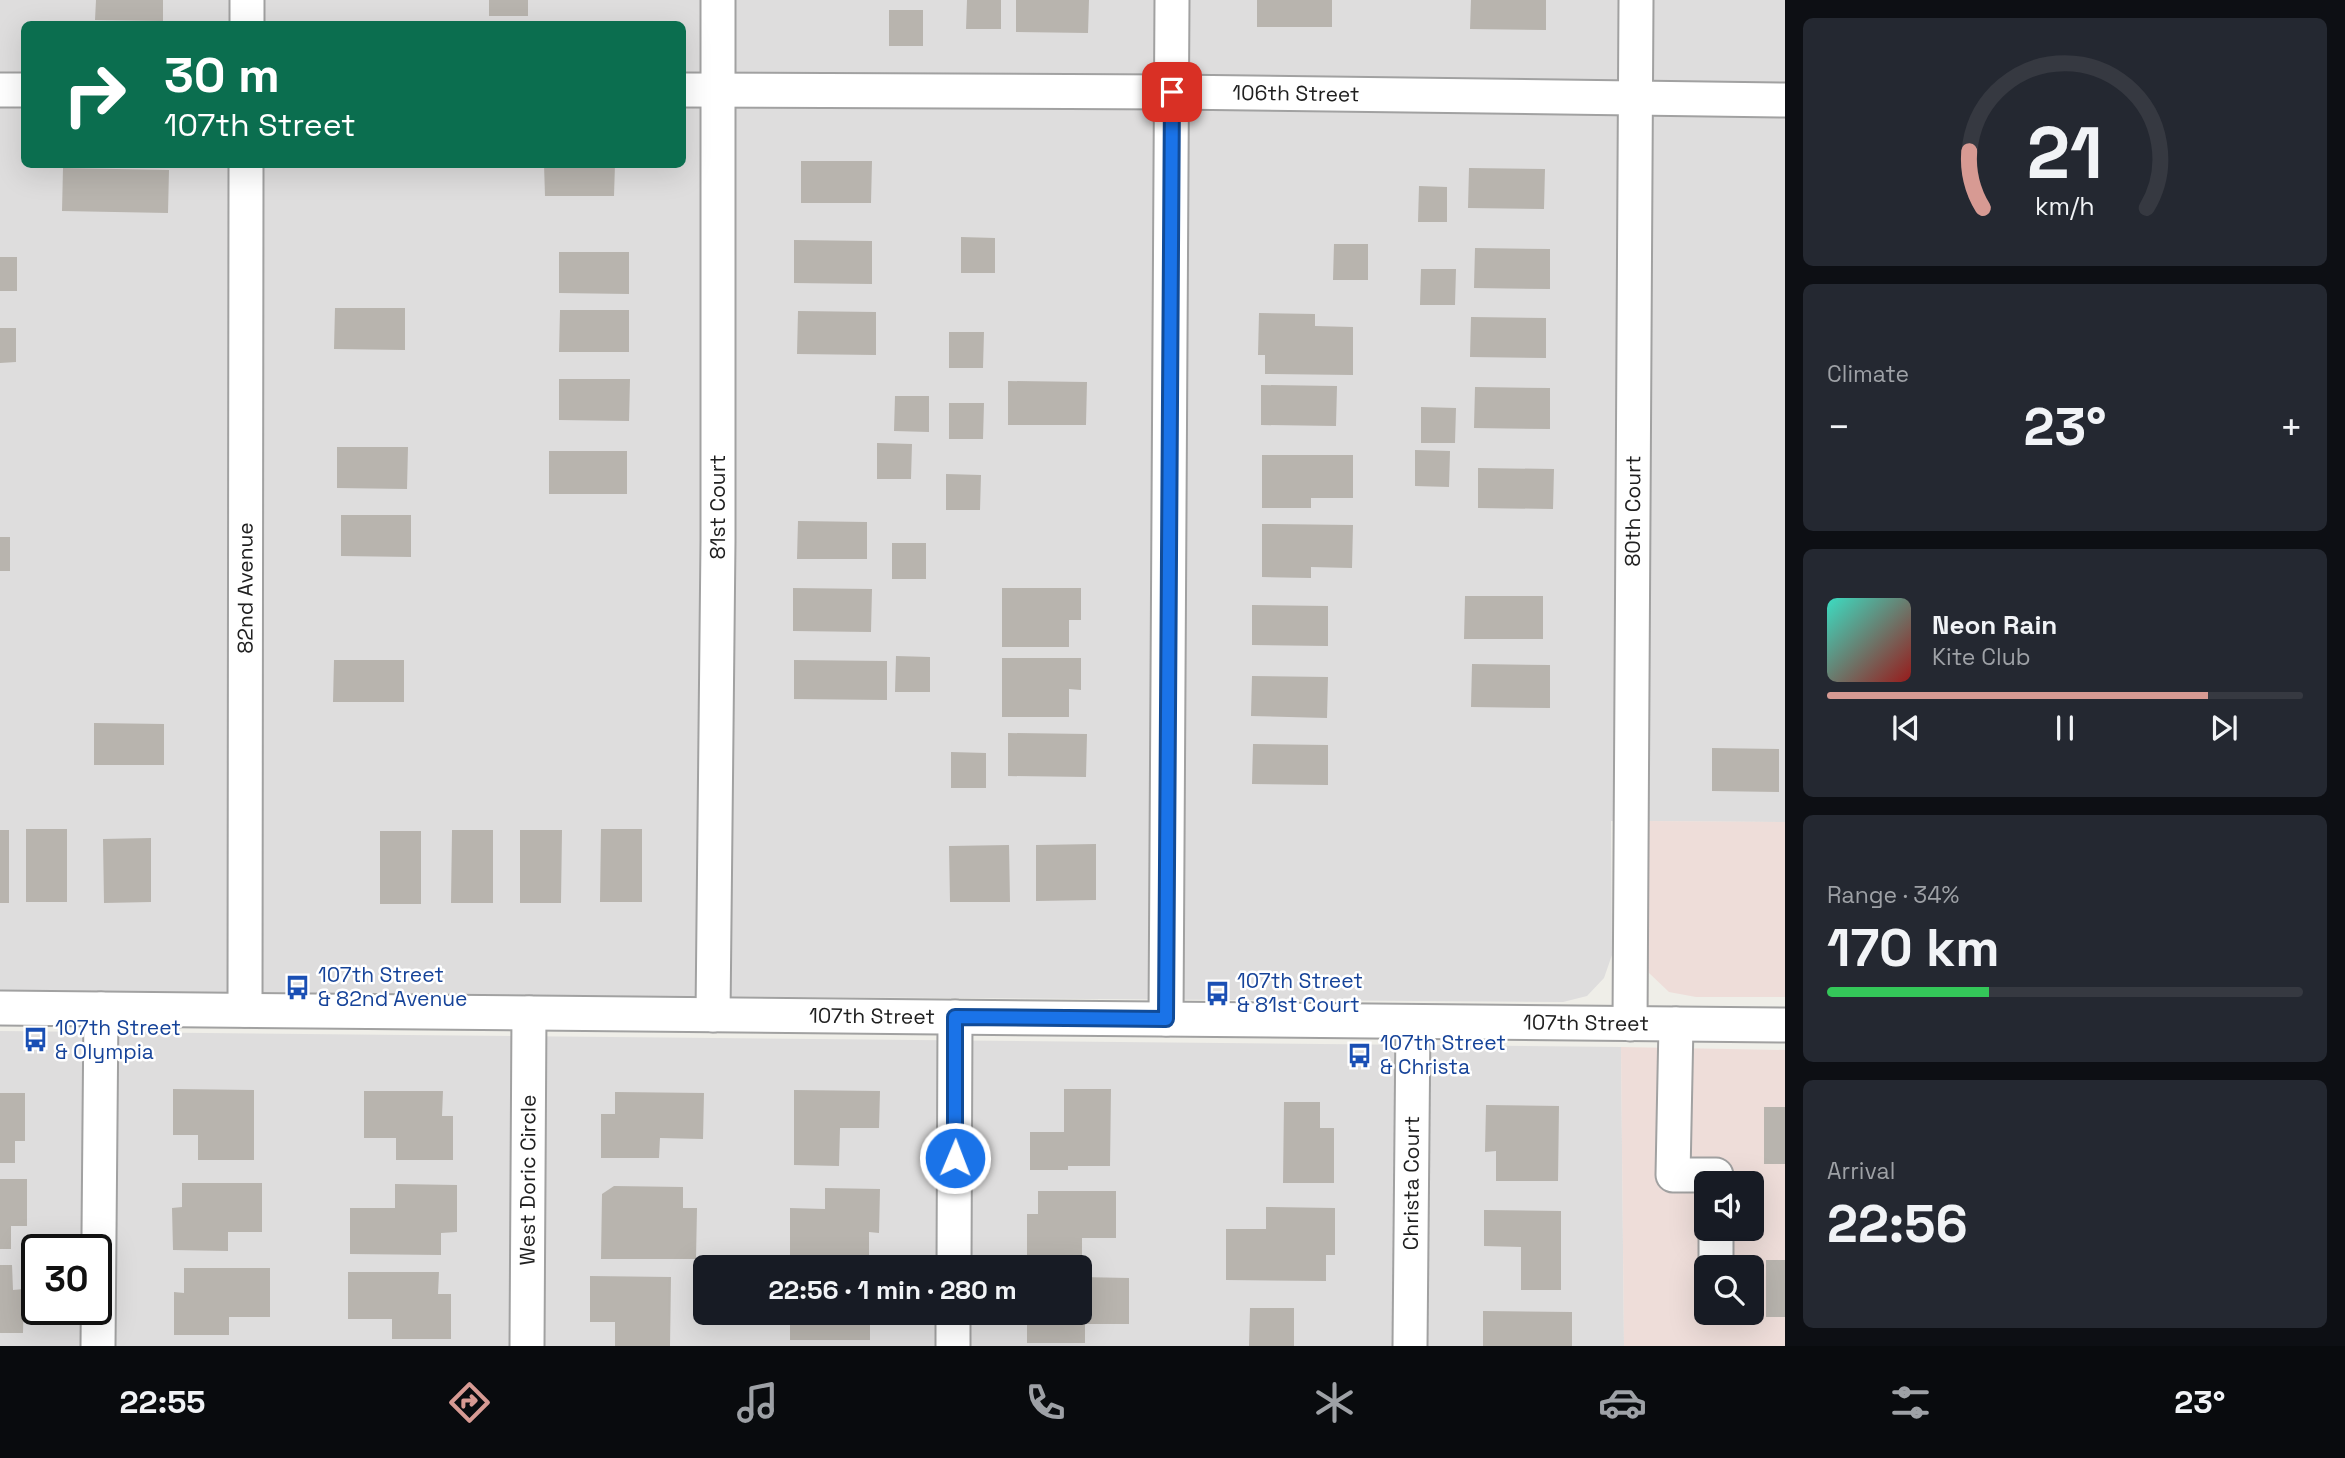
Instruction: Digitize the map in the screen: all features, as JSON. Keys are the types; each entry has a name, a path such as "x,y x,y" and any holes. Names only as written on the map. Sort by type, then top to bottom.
{"street":[{"path":"247,0 247,21"},
{"name":"81st Court","path":"713,1015 718,541 718,0"},
{"path":"1166,1019 1172,0"},
{"name":"80th Court","path":"1630,1024 1636,0"},
{"path":"0,90 21,90"},
{"name":"106th Street","path":"686,90 1172,92 1785,100"},
{"name":"82nd Avenue","path":"245,1010 246,168"},
{"name":"107th Street","path":"0,1008 1785,1025"},
{"path":"98,1346 101,1009"},
{"name":"West Doric Circle","path":"527,1346 529,1013"},
{"path":"954,1255 955,1017"},
{"name":"Christa Court","path":"1410,1346 1413,1022"},
{"path":"1676,1024 1673,1175 1694,1175"},
{"path":"953,1325 953,1346"}],"shaded area":[{"path":"0,0 1785,0 1785,822 1611,821 1612,955 1604,978 1587,996 1563,1002 0,990"},
{"path":"1645,821 1785,822 1785,997 1696,997 1669,992 1649,973 1643,948"},
{"path":"0,1031 1621,1047 1624,1346 0,1346"},
{"path":"1621,1047 1785,1050 1785,1346 1624,1346"}],"building":[{"path":"96,0 163,0 163,21 95,20"},
{"path":"489,0 528,0 528,16 489,16"},
{"path":"967,0 1001,0 1001,29 966,29"},
{"path":"1016,0 1089,0 1088,33 1016,32"},
{"path":"1257,0 1332,0 1332,27 1257,27"},
{"path":"1471,0 1546,0 1546,30 1470,29"},
{"path":"889,10 923,10 923,46 889,46"},
{"path":"801,161 872,161 871,203 801,203"},
{"path":"63,168 169,170 168,213 62,211"},
{"path":"544,168 615,168 614,196 545,196"},
{"path":"1469,168 1545,169 1544,209 1468,208"},
{"path":"1419,186 1447,187 1447,222 1418,222"},
{"path":"961,237 995,238 995,273 961,273"},
{"path":"794,240 872,241 872,284 794,283"},
{"path":"1334,244 1368,244 1368,280 1333,280"},
{"path":"1475,248 1550,249 1550,289 1474,288"},
{"path":"559,252 629,252 629,294 559,293"},
{"path":"0,257 17,257 17,291 0,291"},
{"path":"1421,269 1456,269 1455,305 1420,305"},
{"path":"335,308 405,308 405,350 334,349"},
{"path":"560,310 629,310 629,352 559,352"},
{"path":"798,311 876,312 876,355 797,354"},
{"path":"1259,313 1315,314 1315,326 1353,327 1353,375 1265,374 1265,355 1258,355"},
{"path":"1471,317 1546,318 1546,358 1470,357"},
{"path":"0,328 16,328 16,362 0,363"},
{"path":"949,332 984,332 983,368 949,368"},
{"path":"559,379 630,379 629,421 559,420"},
{"path":"1008,381 1087,382 1086,425 1008,425"},
{"path":"1261,385 1337,386 1336,426 1261,425"},
{"path":"1475,387 1550,388 1550,429 1474,428"},
{"path":"895,396 929,396 929,432 894,431"},
{"path":"949,403 984,403 983,439 949,439"},
{"path":"1421,407 1456,408 1455,443 1421,443"},
{"path":"877,443 912,444 911,479 877,479"},
{"path":"337,447 408,447 407,489 337,488"},
{"path":"1415,450 1450,451 1449,487 1415,486"},
{"path":"549,451 627,451 627,494 549,494"},
{"path":"1262,455 1353,455 1353,498 1311,498 1311,508 1262,508"},
{"path":"1478,468 1554,469 1553,509 1478,508"},
{"path":"946,474 981,475 980,510 946,510"},
{"path":"341,515 411,515 411,557 341,556"},
{"path":"798,521 867,522 867,559 797,559"},
{"path":"1262,524 1353,525 1352,568 1311,567 1311,578 1262,577"},
{"path":"0,537 10,537 10,571 0,571"},
{"path":"892,543 926,543 926,579 892,579"},
{"path":"793,588 872,589 871,632 793,631"},
{"path":"1002,588 1081,588 1081,620 1069,620 1069,647 1002,647"},
{"path":"1465,596 1543,596 1543,639 1464,639"},
{"path":"1252,605 1328,606 1328,646 1252,645"},
{"path":"896,656 930,657 930,692 895,692"},
{"path":"1002,658 1081,658 1081,690 1069,689 1069,717 1002,717"},
{"path":"334,660 404,660 404,702 333,702"},
{"path":"794,660 887,661 887,700 794,699"},
{"path":"1472,664 1550,665 1550,708 1471,707"},
{"path":"1252,676 1328,677 1327,718 1251,716"},
{"path":"94,723 164,724 164,765 94,765"},
{"path":"1008,733 1087,734 1086,777 1008,776"},
{"path":"1253,744 1328,745 1328,785 1252,784"},
{"path":"1712,748 1779,749 1779,792 1712,791"},
{"path":"951,752 986,753 986,788 951,788"},
{"path":"26,829 67,829 67,902 26,902"},
{"path":"601,829 642,829 642,902 600,902"},
{"path":"0,830 9,830 9,903 0,903"},
{"path":"452,830 493,830 493,903 451,903"},
{"path":"520,830 562,830 561,903 520,903"},
{"path":"380,831 421,831 421,904 380,904"},
{"path":"151,838 151,902 104,903 103,839"},
{"path":"1096,844 1096,900 1036,901 1036,845"},
{"path":"1009,845 1010,902 950,902 949,846"},
{"path":"173,1089 254,1090 254,1160 198,1160 198,1135 173,1135"},
{"path":"1064,1089 1111,1089 1110,1166 1030,1170 1030,1132 1064,1132"},
{"path":"794,1090 880,1091 879,1128 840,1128 839,1166 794,1165"},
{"path":"364,1091 443,1091 442,1116 453,1116 453,1160 396,1160 396,1138 364,1138"},
{"path":"615,1092 704,1093 703,1139 660,1138 659,1158 601,1158 601,1114 615,1114"},
{"path":"0,1093 25,1093 25,1141 15,1141 15,1163 0,1163"},
{"path":"1284,1102 1320,1102 1320,1128 1334,1128 1334,1183 1283,1183"},
{"path":"1486,1105 1559,1106 1558,1181 1496,1181 1496,1151 1485,1152"},
{"path":"1764,1107 1785,1107 1785,1164 1764,1164"},
{"path":"0,1179 27,1179 27,1226 11,1226 11,1249 0,1249"},
{"path":"182,1183 262,1183 262,1232 228,1232 228,1251 173,1250 172,1208 182,1207"},
{"path":"395,1184 457,1185 457,1232 441,1233 441,1255 350,1254 350,1208 395,1208"},
{"path":"614,1186 683,1187 683,1208 697,1208 696,1255 693,1255 693,1259 601,1259 602,1194"},
{"path":"825,1188 880,1189 879,1233 869,1232 869,1255 790,1255 790,1208 825,1209"},
{"path":"1038,1191 1116,1191 1116,1238 1082,1238 1082,1255 1027,1255 1027,1214 1038,1214"},
{"path":"1266,1207 1335,1208 1335,1255 1326,1255 1326,1281 1226,1280 1226,1229 1266,1229"},
{"path":"1484,1210 1561,1211 1561,1290 1521,1290 1521,1247 1484,1246"},
{"path":"1766,1260 1785,1260 1785,1317 1766,1317"},
{"path":"0,1265 12,1265 13,1290 21,1289 23,1333 0,1333"},
{"path":"184,1268 270,1268 270,1317 229,1317 229,1335 174,1335 174,1292 184,1293"},
{"path":"348,1272 439,1272 438,1294 451,1294 451,1339 392,1339 392,1319 348,1319"},
{"path":"590,1276 671,1277 670,1346 615,1346 615,1322 590,1322"},
{"path":"1092,1277 1129,1278 1129,1324 1092,1324"},
{"path":"1250,1308 1294,1308 1294,1346 1249,1346"},
{"path":"1483,1311 1572,1312 1572,1346 1483,1346"},
{"path":"790,1325 870,1325 870,1340 790,1340"},
{"path":"1027,1325 1085,1325 1085,1343 1027,1343"}],"place":[{"name":"107th Street & 82nd Avenue","path":"298,987"},
{"name":"107th Street & 81st Court","path":"1217,993"},
{"name":"107th Street & Olympia","path":"35,1040"},
{"name":"107th Street & Christa","path":"1360,1055"}],"route":[{"path":"955,1158 955,1017 1166,1019 1172,92"}]}
